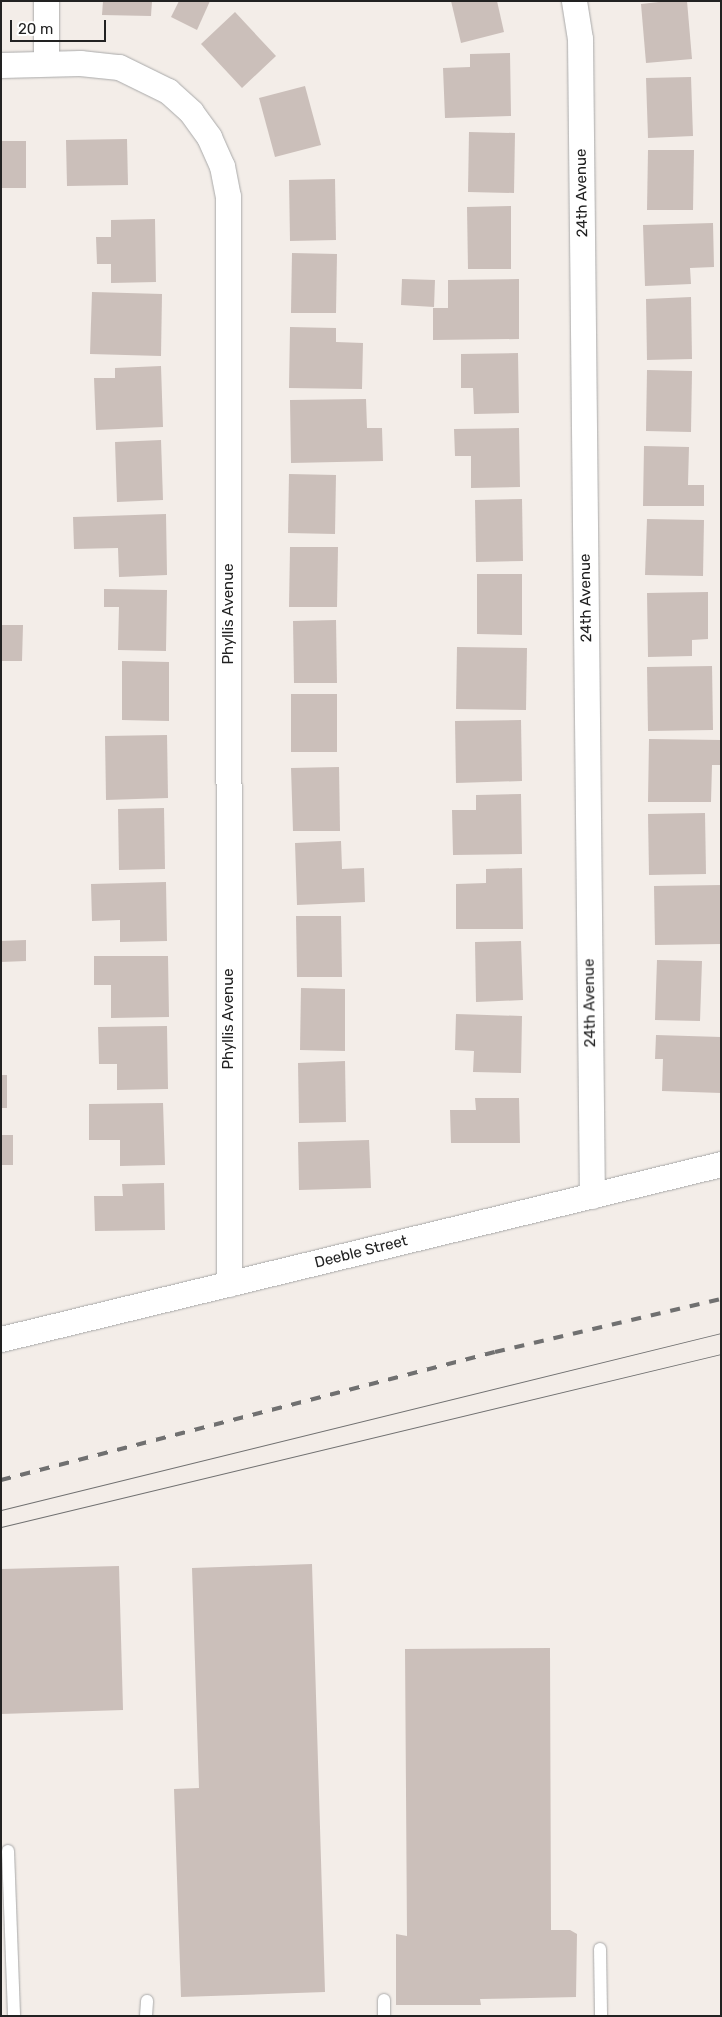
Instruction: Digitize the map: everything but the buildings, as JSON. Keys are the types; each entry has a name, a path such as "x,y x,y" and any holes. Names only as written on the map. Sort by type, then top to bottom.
{"street":[{"path":"46,1 46,63"},
{"name":"24th Avenue","path":"574,1 580,39 592,1196"},
{"name":"Phyllis Avenue","path":"1,65 46,63 118,68 168,92 191,112 209,137 222,166 228,196 229,1284"},
{"name":"Deeble Street","path":"1,1339 721,1164"}],"lane":[{"path":"8,1851 14,2016"},
{"path":"600,1950 601,2016"},
{"path":"384,2000 384,2016"},
{"path":"146,2016 148,2001"}],"tram line":[{"path":"1,1510 721,1333"},
{"path":"1,1527 721,1354"}],"railway":[{"path":"1,1480 495,1352 721,1299"}]}
